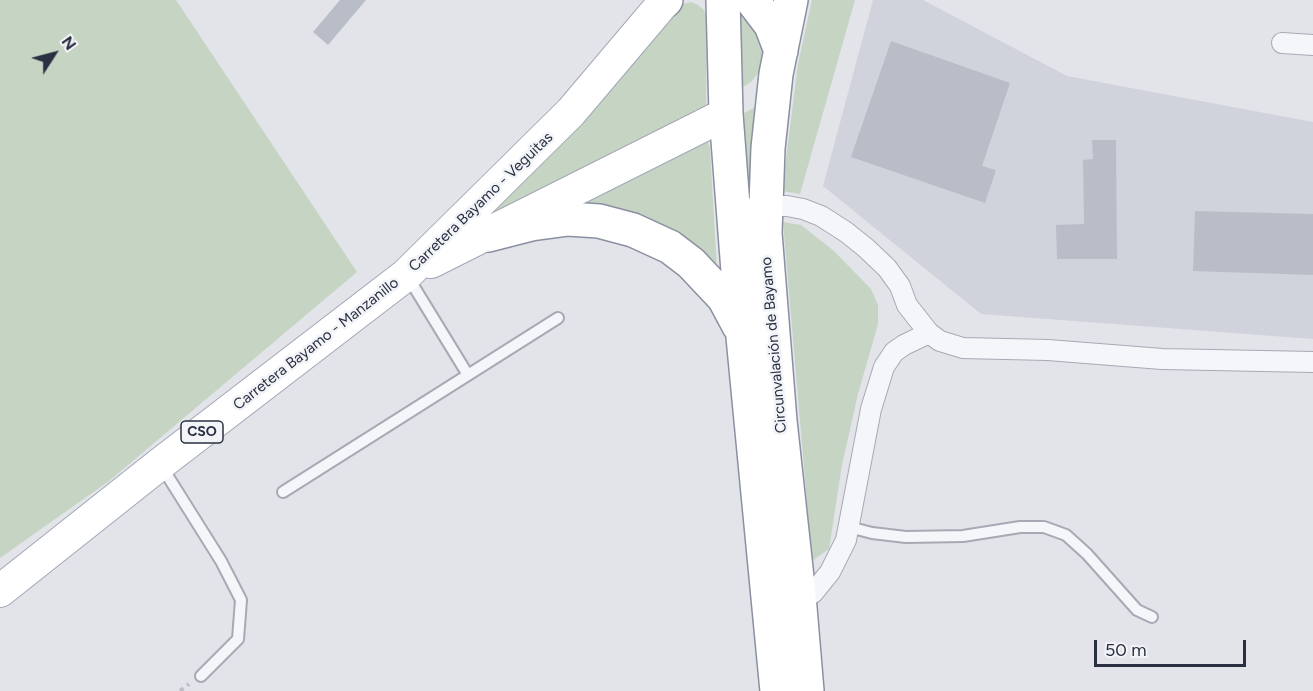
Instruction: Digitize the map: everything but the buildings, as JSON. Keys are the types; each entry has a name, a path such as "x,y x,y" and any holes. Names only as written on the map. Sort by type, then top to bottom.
{"highway":[{"name":"Circunvalación de Bayamo","path":"723,0 722,116 733,207 743,337 777,691"},
{"path":"722,116 772,82 778,62 771,25 752,0"},
{"name":"Circunvalación de Bayamo","path":"791,0 778,62 768,148 765,205 767,274 807,691"},
{"path":"488,235 531,224 581,219 618,225 651,237 670,247 710,281 733,311 743,337"}],"main road":[{"name":"Carretera Bayamo - Veguitas","path":"406,274 572,112 666,0"},
{"name":"Carretera Bayamo - Veguitas","path":"406,274 722,116"},
{"name":"Carretera Bayamo - Manzanillo","path":"0,591 406,274"}],"street":[{"path":"1282,43 1313,45"},
{"path":"733,207 765,205 803,209 821,216 866,248 887,268 900,286 908,305 929,333 940,341 963,348 1047,350 1162,359 1313,362"},
{"path":"767,598 799,596 813,592 830,572 846,540 871,409 884,367 894,352 929,333"}],"lane":[{"path":"406,274 468,375"},
{"path":"283,492 558,318"},
{"path":"160,464 221,561 241,600 238,639 201,676"},
{"path":"849,527 872,533 906,537 963,536 1020,527 1044,527 1066,535 1087,554 1137,610 1152,617"}],"shaded area":[{"path":"873,0 923,0 1067,76 1313,122 1313,339 981,314 823,186"}],"green space":[{"path":"0,0 176,0 357,272 109,481 0,558"},
{"path":"812,0 855,0 800,194 782,191 798,64"},
{"path":"691,2 704,10 707,17 706,108 482,218 675,6"},
{"path":"739,4 766,45 762,69 751,82 738,90"},
{"path":"758,106 754,171 745,179 732,119"},
{"path":"704,138 710,149 717,270 596,204 577,201"},
{"path":"783,222 801,225 834,251 871,289 878,305 878,324 858,394 842,465 829,549 812,561"}]}
